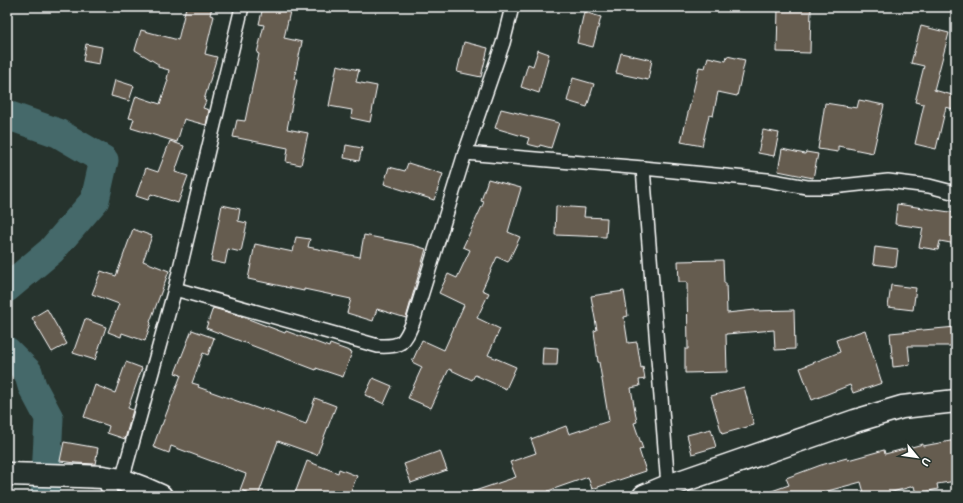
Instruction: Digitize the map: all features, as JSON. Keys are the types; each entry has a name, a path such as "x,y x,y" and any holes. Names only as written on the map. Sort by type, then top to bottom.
{"highway":[{"path":"644,496 668,486 855,421 902,408 956,400"},
{"path":"12,474 59,475 148,493"}],"street":[{"path":"112,485 175,289 242,7"},
{"path":"175,289 378,346 400,344 406,338 413,322 466,153 503,43 512,7"},
{"path":"466,153 643,168 767,180 807,186 832,187 888,181 929,186 956,193"},
{"path":"643,168 668,486"}],"building":[{"path":"186,7 212,7 210,15 214,16 205,54 217,57 204,100 206,101 203,108 209,110 206,125 184,119 177,142 131,128 134,119 129,118 136,96 160,104 168,80 169,70 158,67 158,64 135,50 141,30 178,40"},
{"path":"263,7 291,7 284,38 302,42 294,79 297,80 287,129 308,133 301,165 286,162 288,148 233,137 237,120 245,121 259,54 257,53 264,25 259,24"},
{"path":"778,7 811,7 810,53 777,52"},
{"path":"584,12 601,17 593,47 577,43"},
{"path":"921,26 949,33 934,90 956,96 956,110 946,107 936,149 915,144 924,104 915,102 924,66 911,63"},
{"path":"464,42 488,48 481,77 457,72"},
{"path":"86,44 102,47 99,64 83,61"},
{"path":"538,50 549,54 539,93 521,87 528,64 533,66"},
{"path":"621,53 652,60 648,80 616,73"},
{"path":"727,56 745,60 737,96 718,92 713,116 709,115 702,146 681,142 699,67 705,68 708,57 726,61"},
{"path":"337,65 359,70 356,82 377,86 370,122 351,118 352,110 329,106"},
{"path":"573,78 594,84 587,107 567,101"},
{"path":"115,80 134,86 129,101 111,96"},
{"path":"859,100 884,105 873,153 838,146 838,152 818,149 825,103 857,108"},
{"path":"501,109 559,123 551,148 527,144 529,138 495,128"},
{"path":"763,130 779,133 774,156 758,153"},
{"path":"170,141 184,146 175,172 188,176 178,203 151,194 148,200 136,196 146,168 158,172"},
{"path":"346,145 362,148 359,161 344,158"},
{"path":"782,149 805,154 806,152 818,154 813,178 778,171"},
{"path":"408,163 443,174 434,200 384,184 389,167 405,171"},
{"path":"488,179 521,188 508,232 520,237 508,262 497,257 482,290 489,293 477,318 500,329 488,355 516,367 506,389 475,375 472,380 449,369 431,408 408,398 422,367 412,362 422,340 444,350 464,305 439,293 448,274 457,278 470,250 463,247 484,202 481,201"},
{"path":"897,204 956,213 956,244 940,241 938,250 919,247 923,228 895,224"},
{"path":"222,205 240,209 238,221 247,223 241,252 228,249 225,264 211,261"},
{"path":"556,206 585,208 584,217 607,218 606,237 555,235"},
{"path":"133,229 152,236 143,261 169,271 150,322 151,323 145,341 122,333 121,337 108,332 119,304 92,294 101,271 116,276"},
{"path":"364,235 426,249 406,318 377,309 373,321 347,313 351,299 248,279 255,244 293,252 296,237 310,239 308,247 360,257"},
{"path":"875,247 898,250 896,267 873,264"},
{"path":"723,260 724,283 726,283 727,313 755,310 794,310 795,349 775,350 774,330 726,334 727,372 685,373 685,349 688,349 687,282 679,282 678,261"},
{"path":"891,285 916,288 913,310 888,307"},
{"path":"624,291 628,316 624,317 628,343 637,342 641,368 643,367 645,379 639,380 640,386 631,388 637,422 634,423 643,449 639,450 646,471 592,489 588,477 548,491 550,496 467,496 466,494 516,477 510,462 536,453 531,439 566,426 569,434 609,421 598,362 594,331 597,330 591,296"},
{"path":"213,308 238,315 285,333 286,331 329,347 330,344 352,352 343,377 316,368 316,370 206,328"},
{"path":"47,309 67,344 52,352 32,318"},
{"path":"85,319 106,327 95,360 73,353"},
{"path":"956,327 956,346 908,346 910,365 893,367 890,333"},
{"path":"192,330 214,338 208,355 203,353 192,383 199,385 198,387 262,410 263,408 306,424 315,398 336,406 317,455 278,441 258,496 240,490 246,474 171,446 169,453 153,447 181,375 175,373"},
{"path":"865,330 882,383 853,393 850,385 812,400 800,368 840,352 836,340"},
{"path":"543,347 558,348 557,365 542,365"},
{"path":"126,362 142,368 128,408 133,410 125,439 107,433 109,426 84,417 95,385 115,393"},
{"path":"373,378 392,386 384,404 365,395"},
{"path":"744,387 754,425 722,434 711,396"},
{"path":"711,429 716,447 692,454 687,435"},
{"path":"956,440 956,481 937,484 938,489 916,494 914,486 878,496 865,496 861,482 809,496 763,496 763,494 789,485 786,478 821,465 847,458 848,460 884,450 885,454 923,444 923,446"},
{"path":"64,442 98,448 95,464 60,461"},
{"path":"440,451 447,470 411,483 404,464"},
{"path":"307,461 338,473 339,469 357,476 349,496 294,496"}],"waterway":[{"path":"7,115 58,133 104,160 95,200 51,251 7,288"},
{"path":"7,351 28,372 32,386 49,418 45,496"}]}
